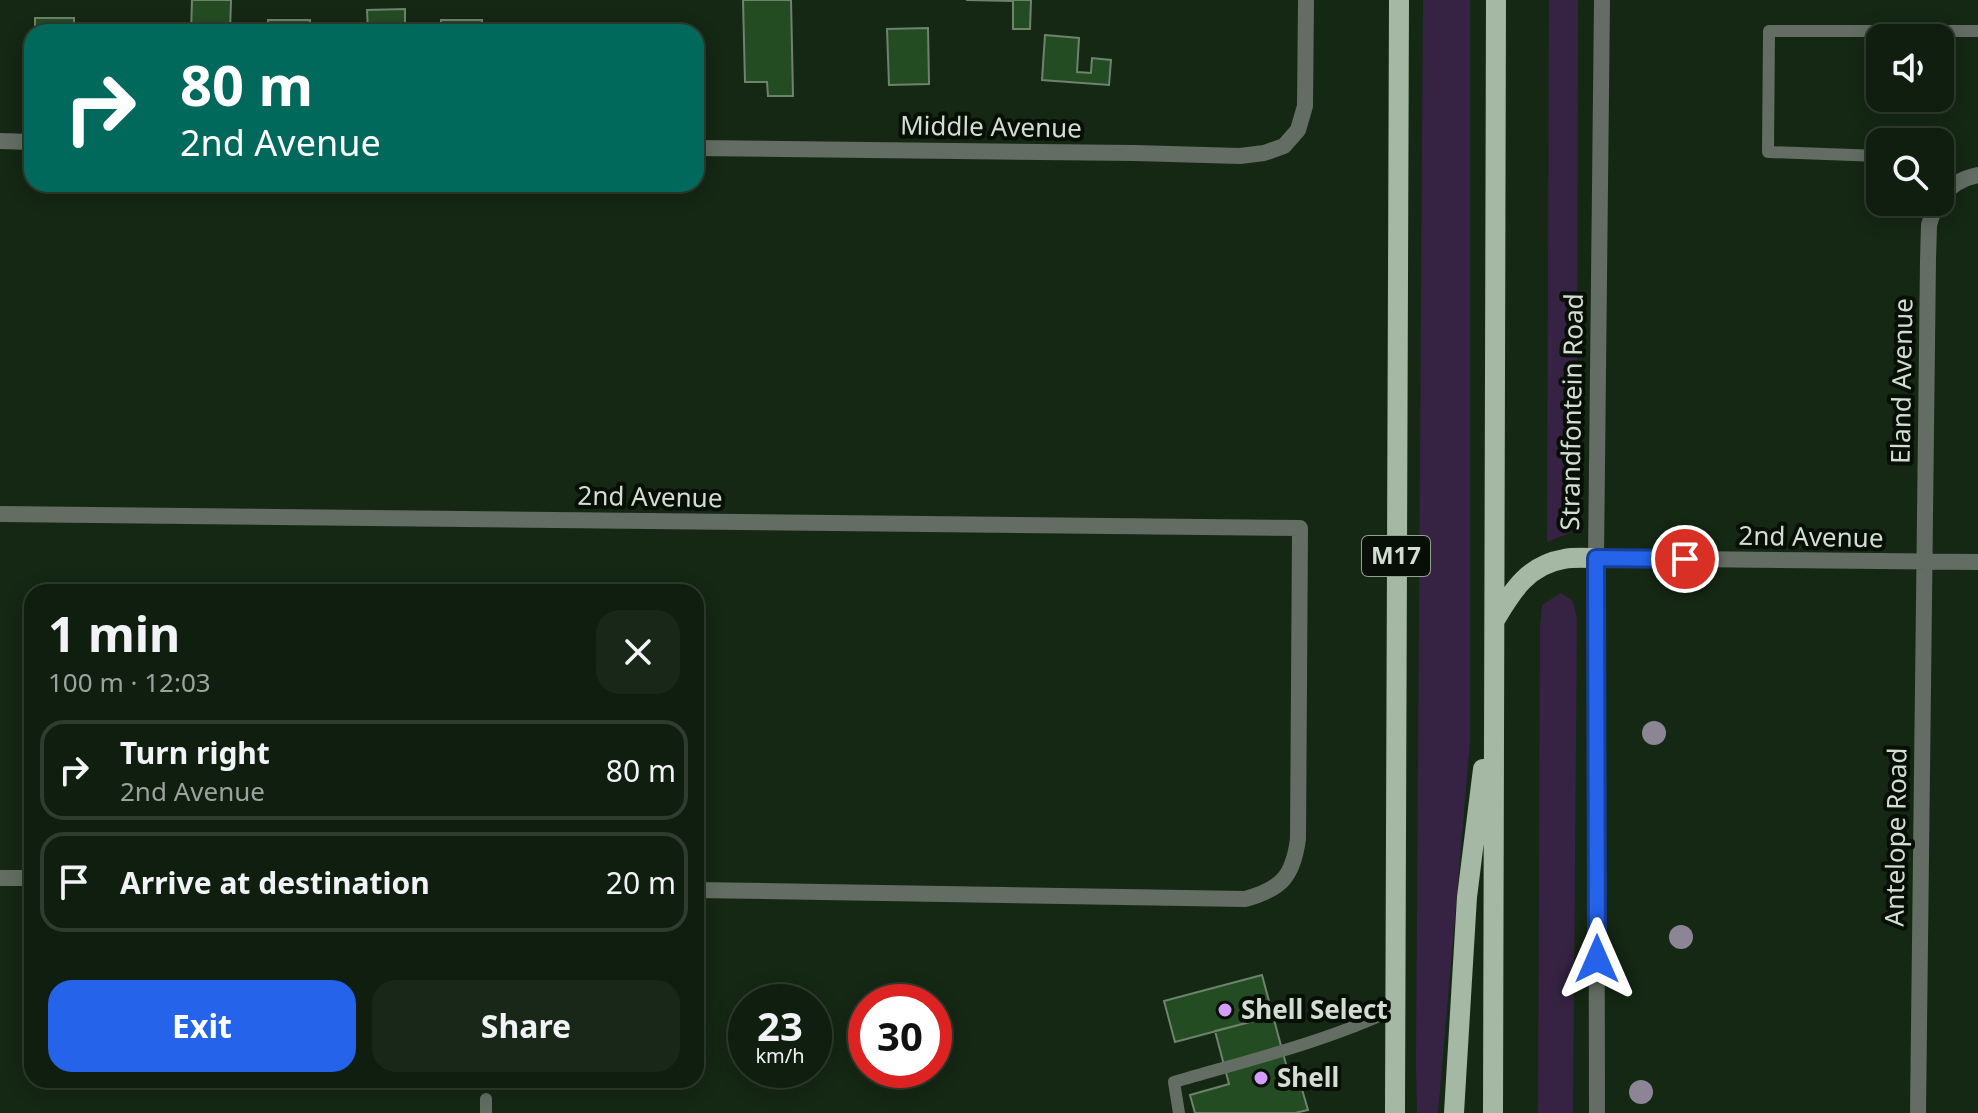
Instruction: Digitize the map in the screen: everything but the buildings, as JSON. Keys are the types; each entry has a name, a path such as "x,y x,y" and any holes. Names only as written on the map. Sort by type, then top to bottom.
{"main road":[{"name":"M17","path":"1395,1113 1399,0"},
{"path":"1493,1113 1496,0"},
{"path":"1494,622 1513,590 1538,568 1564,559 1596,558"},
{"path":"1454,1113 1467,897 1494,681"}],"street":[{"name":"Middle Avenue","path":"704,148 1240,156 1264,153 1284,146 1298,130 1305,106 1306,0"},
{"name":"Strandfontein Road","path":"1597,1113 1596,558 1602,0"},
{"path":"0,141 24,142"},
{"name":"Eland Avenue","path":"1954,185 1966,177 1978,175"},
{"name":"Eland Avenue","path":"1923,562 1928,260 1929,225 1932,216"},
{"name":"2nd Avenue","path":"0,514 1300,528 1298,839 1295,861 1287,877 1262,895 1245,899 704,890"},
{"name":"2nd Avenue","path":"1596,558 1978,562"},
{"name":"Antelope Road","path":"1918,1113 1923,562"},
{"path":"0,878 24,878"}],"lane":[{"path":"1866,156 1768,152 1769,31 1978,31"},
{"path":"1179,1113 1174,1082 1307,1044 1359,1026 1395,1009"}],"shaded area":[{"path":"1423,0 1470,0 1470,743 1438,1113 1417,1113 1416,1064"},
{"path":"1549,0 1578,0 1577,530 1547,542"},
{"path":"1561,593 1573,601 1577,618 1573,1113 1538,1113 1540,627 1542,605"}],"place":[{"name":"Shell Select","path":"1225,1010"},
{"name":"Shell","path":"1261,1078"}],"route":[{"path":"1597,959 1596,558 1685,559"}]}
